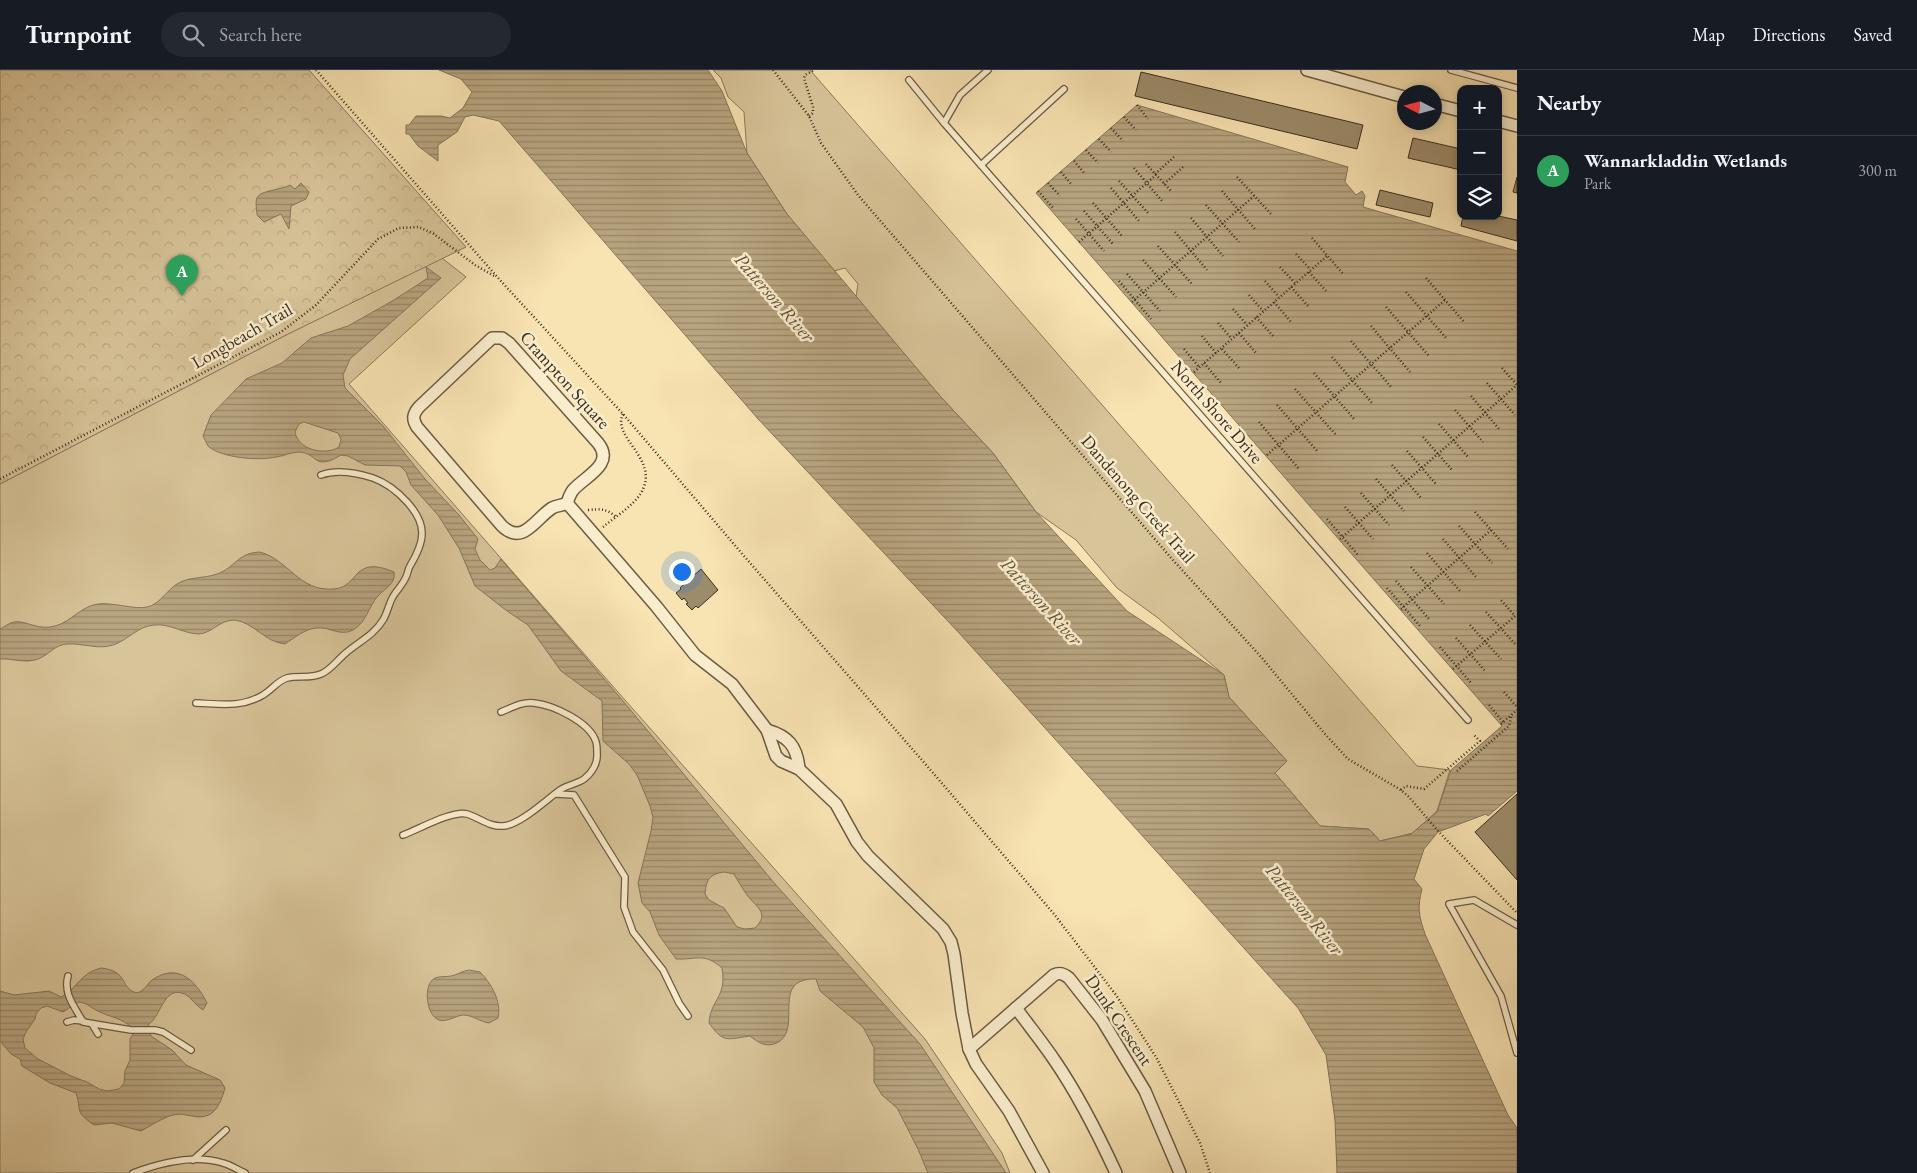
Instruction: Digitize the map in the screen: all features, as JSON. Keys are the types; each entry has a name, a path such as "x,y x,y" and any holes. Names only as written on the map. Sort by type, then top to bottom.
{"street":[{"path":"1307,70 1397,94"},
{"path":"1442,106 1457,110"},
{"path":"1502,122 1517,126"},
{"name":"Crampton Square","path":"492,338 502,338 509,343 602,448 604,456 602,463 573,490 567,503 550,509 522,533 511,532 502,526 415,424 414,415 417,409 492,338"},
{"path":"567,503 656,606 695,655 730,682 767,730 776,756 781,761 799,768 836,804 857,842 868,856 943,929 952,942 969,1049 976,1064 1009,1111 1043,1173"},
{"path":"767,730 781,735 791,743 797,754 799,768"},
{"name":"Dunk Crescent","path":"969,1049 1054,975 1059,973 1069,978 1102,1020 1145,1091 1180,1173"},
{"path":"1016,1008 1055,1060 1076,1094 1095,1127 1116,1173"}],"lane":[{"path":"944,123 960,95 988,70"},
{"path":"1451,70 1517,88"},
{"name":"North Shore Drive","path":"909,80 944,123 1468,720"},
{"path":"981,165 1064,89"},
{"path":"196,703 221,705 249,702 266,693 279,682 289,678 310,678 322,674 347,651 375,632 383,620 393,597 402,586 408,568 422,545 422,529 419,517 402,496 391,486 380,480 356,473 328,472 321,475"},
{"path":"404,835 450,814 466,813 491,825 503,826 515,823 569,785 583,780 593,770 598,758 596,741 584,725 561,711 532,702 520,704 501,712"},
{"path":"556,794 574,795 617,863 625,877 624,907 633,932 663,970 688,1016"},
{"path":"1517,925 1474,900 1449,904 1501,996 1517,1053"},
{"path":"68,976 66,989 75,1010 83,1022"},
{"path":"67,1022 74,1020 131,1030 155,1030 173,1037 191,1050"},
{"path":"92,1024 98,1034"},
{"path":"193,1160 226,1130"},
{"path":"133,1173 149,1167 193,1160 224,1163 245,1173"}],"path":[{"path":"316,70 499,279 624,414 744,556 995,844 1073,939 1132,1018 1156,1057 1193,1130 1210,1173"},
{"name":"Dandenong Creek Trail","path":"773,70 809,116 821,143 858,195 1172,559 1262,658 1324,733 1348,759 1402,790 1461,856 1517,913"},
{"path":"809,116 813,113 813,107 804,78 805,75 814,70"},
{"path":"1137,105 1148,119"},
{"path":"1124,117 1136,130"},
{"path":"1111,128 1123,141"},
{"path":"1099,139 1110,152"},
{"path":"1086,150 1098,163"},
{"path":"1079,242 1174,157"},
{"path":"1074,161 1085,174"},
{"path":"1146,164 1172,192"},
{"path":"1164,184 1183,167"},
{"path":"1134,168 1162,201"},
{"path":"1061,172 1072,185"},
{"path":"1237,177 1271,214"},
{"path":"1119,181 1148,214"},
{"path":"1048,183 1060,196"},
{"path":"1111,188 1139,221"},
{"path":"1038,191 1054,209"},
{"path":"1222,191 1255,229"},
{"path":"1133,301 1254,196"},
{"path":"1093,203 1122,236"},
{"path":"1206,205 1239,242"},
{"path":"1084,211 1113,244"},
{"path":"1190,218 1223,256"},
{"path":"1076,219 1104,251"},
{"name":"Longbeach Trail","path":"0,479 281,332 316,305 378,239 399,228 419,227 434,234 499,279"},
{"path":"1175,232 1207,270"},
{"path":"1312,238 1344,276"},
{"path":"1158,246 1192,284"},
{"path":"1296,254 1326,291"},
{"path":"1194,372 1327,256"},
{"path":"1142,260 1176,298"},
{"path":"1280,267 1295,284"},
{"path":"1127,274 1160,311"},
{"path":"1426,278 1465,323"},
{"path":"1118,281 1133,301 1151,319"},
{"path":"1265,281 1279,298"},
{"path":"1291,287 1309,307"},
{"path":"1406,292 1447,339"},
{"path":"1249,295 1263,311"},
{"path":"1267,456 1445,300"},
{"path":"1274,302 1291,322"},
{"path":"1386,307 1429,356"},
{"path":"1233,309 1247,325"},
{"path":"1256,317 1274,337"},
{"path":"1218,323 1232,339"},
{"path":"1370,326 1410,372"},
{"path":"1239,333 1256,352"},
{"path":"1202,336 1216,353"},
{"path":"1351,341 1392,388"},
{"path":"1221,348 1239,368"},
{"path":"1184,349 1200,367"},
{"path":"1332,357 1374,404"},
{"path":"1204,363 1221,383"},
{"path":"1340,540 1517,385 1502,368"},
{"path":"1314,373 1355,420"},
{"path":"1487,383 1515,415"},
{"path":"1295,389 1336,436"},
{"path":"1471,396 1499,429"},
{"path":"1277,405 1318,452"},
{"path":"1455,410 1483,442"},
{"path":"594,534 637,498 646,480 644,464 621,428 620,420 624,414"},
{"path":"1259,422 1299,469"},
{"path":"1439,424 1468,456"},
{"path":"1423,437 1452,470"},
{"path":"1407,451 1436,484"},
{"path":"1392,465 1421,498"},
{"path":"1376,479 1404,512"},
{"path":"1361,493 1389,525"},
{"path":"1345,506 1373,539"},
{"path":"579,517 585,510 600,508 608,510 616,517"},
{"path":"1475,512 1508,549"},
{"path":"1327,519 1358,555"},
{"path":"1459,526 1492,563"},
{"path":"1402,608 1491,530"},
{"path":"1443,539 1476,577"},
{"path":"1427,553 1460,591"},
{"path":"1411,567 1444,604"},
{"path":"1396,581 1429,619"},
{"path":"1387,588 1402,608 1420,626"},
{"path":"1454,670 1515,616 1500,599"},
{"path":"1486,612 1516,645"},
{"path":"1470,625 1501,659"},
{"path":"1456,638 1486,672"},
{"path":"1440,647 1472,684"},
{"path":"1489,705 1502,723 1517,709 1504,692"},
{"path":"1457,771 1509,726 1512,714"},
{"path":"1402,790 1406,786 1424,789 1480,741 1474,735"}],"green space":[{"path":"0,70 309,70 466,247 286,335 0,484"},
{"path":"713,70 810,70 1417,766 1450,770 1437,811 1413,833 1380,841 1369,829 1320,826 1275,773 1287,761 1229,697 1224,675 1158,618 1117,588 1076,540 1036,512 993,453 940,396 856,297 858,284 845,268 834,271 787,214 747,153 744,112 728,97 721,78"},
{"path":"442,258 466,277 349,384 579,648 925,1039 1002,1153 1010,1173 0,1173 0,484 286,335"}],"water":[{"name":"Patterson River","path":"439,70 708,70 722,91 747,153 787,214 940,396 993,453 1036,512 1127,611 1224,675 1229,697 1287,761 1275,773 1320,826 1369,829 1380,841 1411,834 1437,812 1451,770 1502,726 1036,193 1137,105 1348,167 1345,182 1356,195 1362,191 1365,196 1363,207 1517,251 1517,791 1488,816 1486,814 1438,832 1424,849 1414,879 1422,889 1419,912 1425,934 1508,1115 1517,1128 1517,1173 1337,1173 1335,1120 1326,1055 1298,1008 960,634 759,420 499,121 473,115 465,117 457,132 438,145 438,161 418,146 409,134 406,134 406,125 409,125 416,116 450,118 463,108 472,92 461,79"},
{"path":"301,183 309,192 306,199 291,206 289,229 281,214 264,222 257,215 256,202 259,195 290,185 295,189"},
{"path":"426,267 441,278 350,359 343,375 345,388 383,426 425,479 459,515 478,539 475,549 480,560 490,570 495,568 501,559 623,701 775,884 920,1044 1006,1173 928,1173 897,1108 882,1095 874,1082 874,1048 863,1027 820,991 816,979 799,982 792,989 789,1003 788,1028 781,1040 774,1044 758,1042 750,1036 726,1039 714,1030 709,1023 710,1015 721,992 722,968 705,958 676,959 659,935 650,912 642,903 638,883 653,817 637,775 629,764 603,741 602,701 561,671 528,625 475,586 459,548 438,515 411,485 406,472 400,466 365,465 348,456 341,455 332,460 321,462 310,455 299,452 269,458 240,458 214,450 208,446 203,436 211,415 246,379 282,363 311,338 348,326 428,278","holes":["304,422 338,433 341,439 339,447 333,450 320,451 313,450 301,443 295,432 299,424","724,872 734,874 762,914 755,928 745,929 737,927 724,908 709,900 705,894 706,885 710,878 715,874"]},
{"path":"260,552 279,562 303,581 322,589 342,587 363,569 371,567 380,567 394,572 394,576 392,583 378,596 358,627 348,632 339,632 325,628 312,629 285,644 271,640 247,624 234,620 224,622 199,634 154,625 143,628 113,645 96,647 63,644 42,657 33,660 0,659 0,629 10,623 23,622 49,627 61,624 92,605 110,604 136,608 151,606 182,581 217,574 246,555"},
{"path":"101,968 116,972 130,989 137,993 142,991 152,980 170,973 185,976 192,981 207,1003 203,1010 185,994 178,992 167,997 153,1021 148,1025 151,1036 172,1050 186,1065 220,1080 225,1088 218,1106 211,1114 200,1117 180,1114 173,1115 141,1131 112,1123 94,1125 81,1114 76,1093 50,1083 22,1066 20,1059 11,1054 0,1041 0,991 14,995 49,991 61,997 94,970","holes":["79,1002 121,1020 132,1028 130,1060 125,1071 124,1083 119,1089 107,1091 99,1089 38,1059 25,1048 23,1039 41,1008 47,1006 63,1012"]},
{"path":"469,970 480,972 492,987 497,999 498,1018 489,1023 463,1015 446,1020 437,1019 433,1016 428,1005 427,992 431,981 437,977"}],"building":[{"path":"1141,72 1363,125 1357,149 1135,96"},
{"path":"1413,138 1457,148 1457,169 1408,158"},
{"path":"1517,177 1517,193 1513,192"},
{"path":"1380,190 1433,203 1430,217 1376,205"},
{"path":"1502,217 1517,220 1517,241 1461,226 1462,220 1502,220"},
{"path":"701,569 718,590 698,608 696,606 692,610 686,604 688,603 684,598 682,600 676,593"},
{"path":"1517,794 1517,880 1475,832"}],"place":[{"name":"Wannarkladdin Wetlands","path":"182,296"}]}
